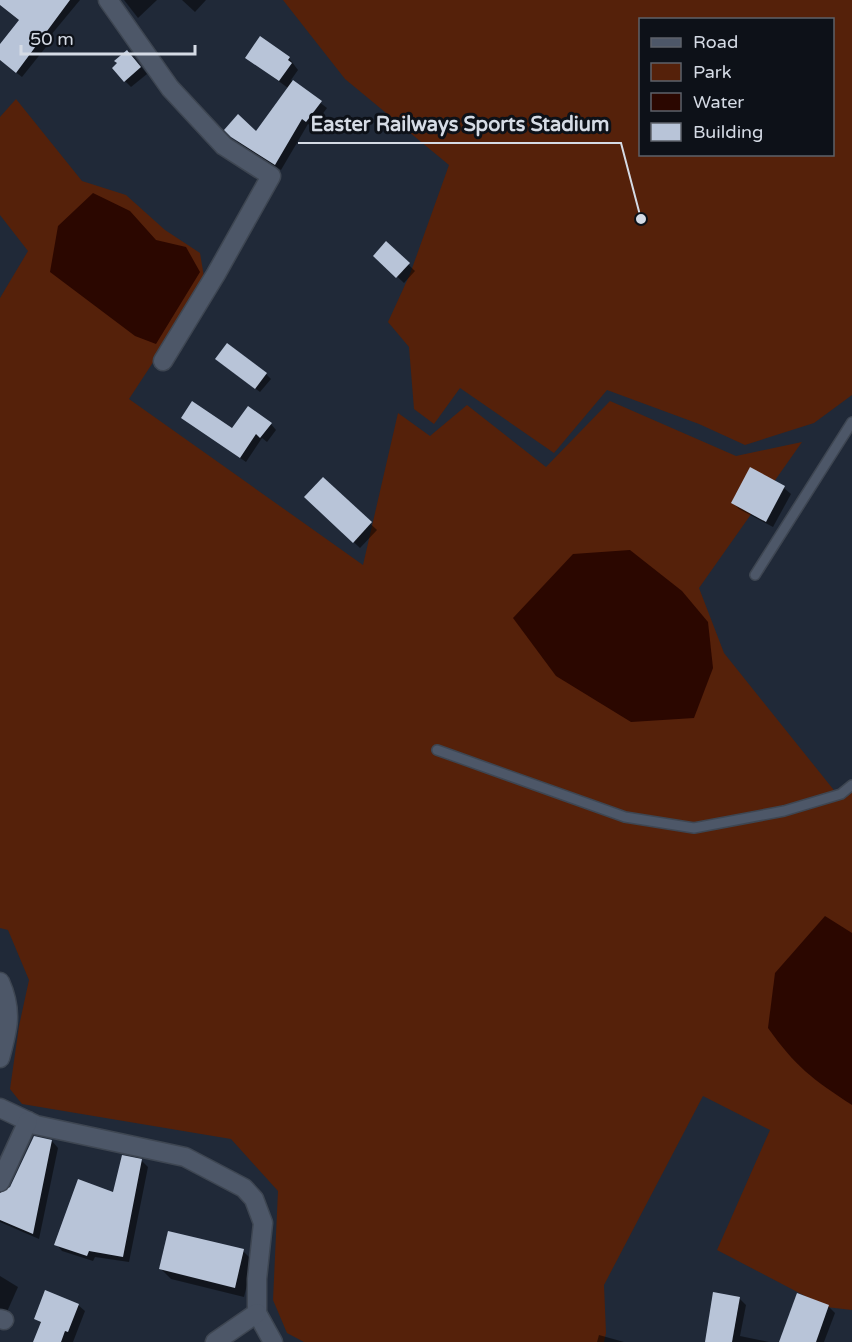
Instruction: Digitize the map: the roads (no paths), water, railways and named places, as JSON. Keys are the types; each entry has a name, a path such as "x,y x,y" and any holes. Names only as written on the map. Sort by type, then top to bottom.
{"street":[{"path":"108,0 170,88 224,146 271,176 216,274 163,361"},
{"path":"0,982 8,1000 9,1028 0,1058"},
{"path":"0,1108 28,1121 185,1157 244,1188 254,1199 262,1223 257,1279 257,1312 273,1342"},
{"path":"0,1182 28,1121"},
{"path":"214,1342 257,1312"}],"lane":[{"path":"755,575 852,422"},
{"path":"437,750 626,817 694,828 784,811 841,794 852,785"}],"water":[{"path":"93,193 130,211 156,240 186,247 200,272 156,344 135,336 50,272 58,226"},
{"path":"630,550 682,591 708,622 713,668 694,718 631,722 556,676 513,618 573,554"},
{"path":"825,916 852,933 852,1105 806,1071 787,1053 768,1028 775,973"}],"place":[{"name":"Easter Railways Sports Stadium","path":"641,219"}]}
